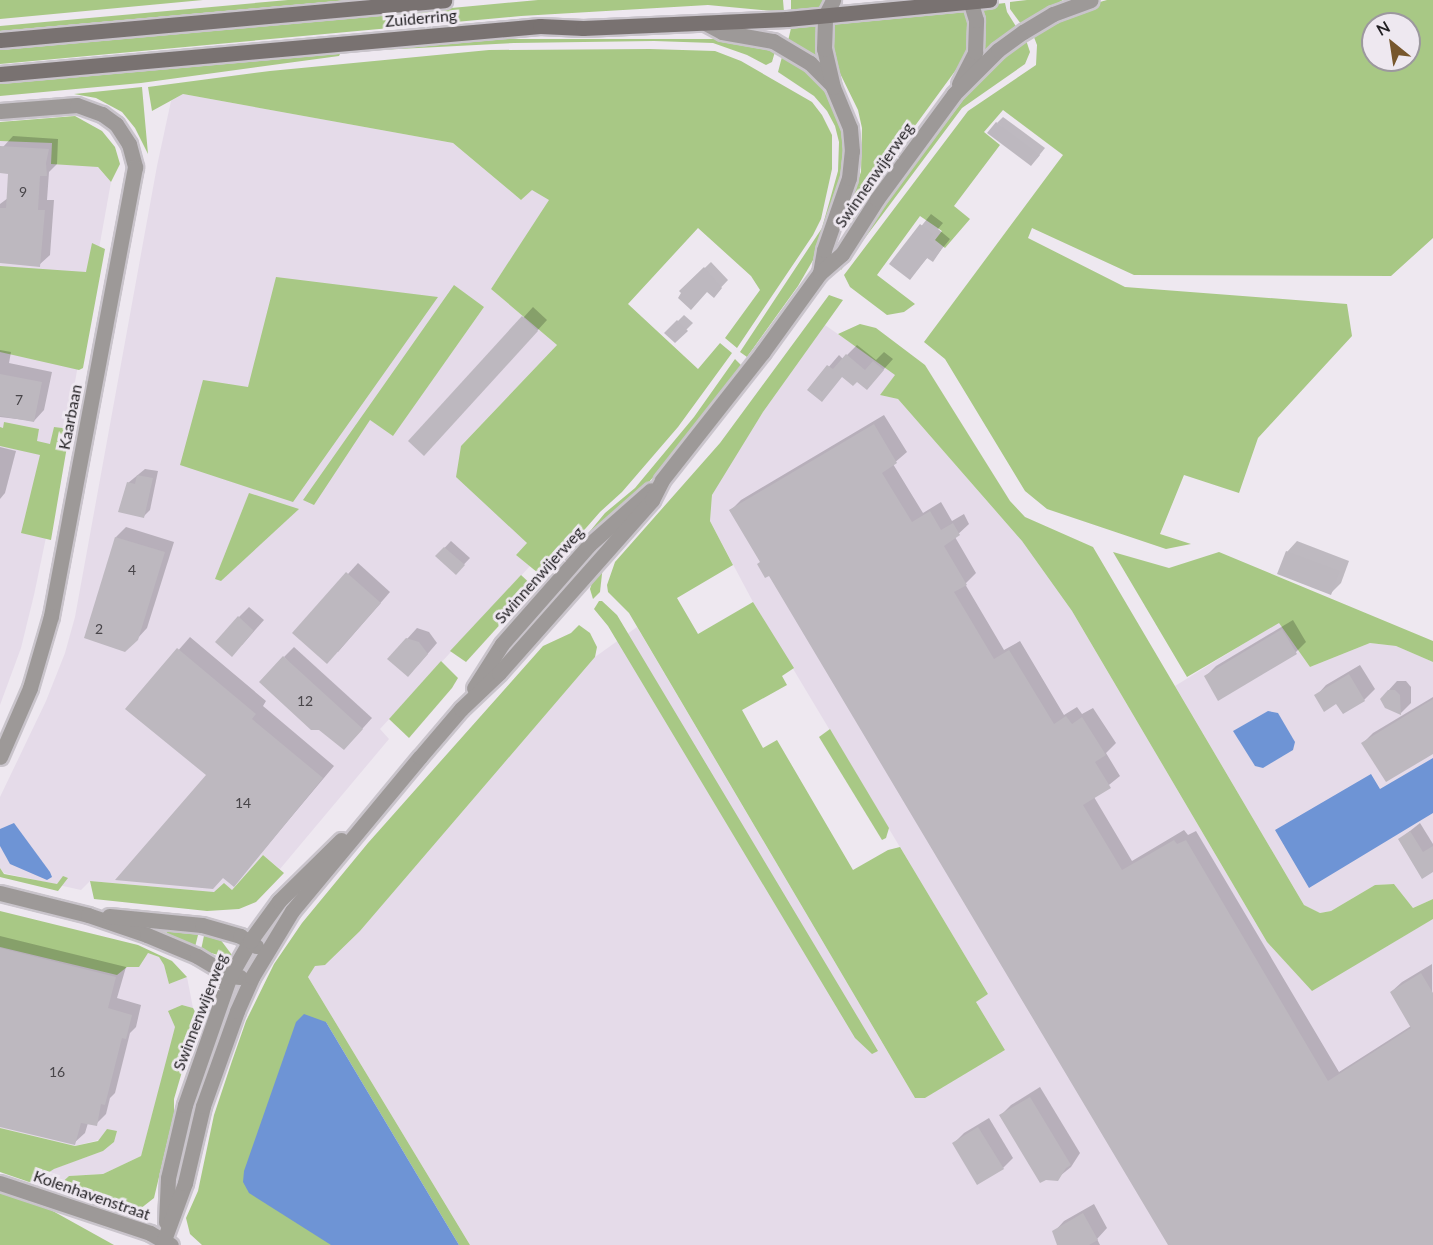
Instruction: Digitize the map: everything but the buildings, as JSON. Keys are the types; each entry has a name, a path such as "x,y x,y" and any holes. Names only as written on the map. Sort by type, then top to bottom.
{"main road":[{"name":"Zuiderring","path":"0,40 444,0"},
{"name":"Zuiderring","path":"0,74 540,26 583,28 705,23 825,16 989,0"}],"street":[{"name":"Swinnenwijerweg","path":"820,273 824,250 849,178 852,151 850,128 833,87 824,50 825,16 833,0"},
{"name":"Swinnenwijerweg","path":"166,1244 185,1183 203,1106 222,1048 252,977 292,912 374,809 461,709 502,644 590,544 662,480 762,353 820,273 842,254 877,199 954,94 999,50 1023,32 1053,14 1091,0"},
{"name":"Swinnenwijerweg","path":"954,94 975,52 976,20 971,1"},
{"name":"Swinnenwijerweg","path":"705,23 722,32 773,41 810,63 833,87"},
{"name":"Kaarbaan","path":"0,111 77,105 102,114 116,124 129,144 135,167 51,615 30,688 0,757"},
{"name":"Swinnenwijerweg","path":"166,1244 168,1178 185,1105 230,976 250,941 279,901 374,809"},
{"path":"0,893 88,915 197,956 230,976 252,977"},
{"path":"88,915 202,925 250,941 266,954"},
{"name":"Kolenhavenstraat","path":"0,1183 166,1244"}],"shaded area":[{"path":"183,94 453,143 521,200 532,189 550,200 491,289 557,345 461,446 527,544 516,555 530,566 380,729 389,739 280,869 263,855 232,890 214,892 90,881 81,890 4,873 0,868 0,797 46,701 65,653 75,617 157,166 171,101","holes":["484,307 393,435 370,420"]},
{"path":"63,128 111,182 53,504 34,595 21,648 0,705 0,134"},
{"path":"825,325 896,375 880,395 898,399 1022,541 1072,611 1267,942 1312,990 1433,919 1433,1245 470,1245 308,977 315,965 325,965 360,931 595,657 637,627 915,1098 925,1098 1005,1050 976,1002 988,994 753,602 710,521 712,495 722,475 763,412"},
{"path":"1279,622 1310,667 1370,643 1396,646 1433,662 1433,899 1413,908 1394,884 1375,885 1331,911 1320,913 1304,905 1175,686"},
{"path":"0,947 127,967 148,953 159,957 164,965 169,984 187,977 193,1008 182,1005 141,1156 103,1174 69,1176 58,1186 57,1192 32,1183 53,1169 103,1151 114,1142 98,1140 75,1146 0,1128"}],"green space":[{"path":"0,0 203,0 0,19"},
{"path":"288,0 349,0 0,31 0,26"},
{"path":"538,0 783,0 784,12 708,5 521,16 0,64 0,50"},
{"path":"791,0 826,0 823,10 791,12"},
{"path":"1063,0 1021,24 1010,9 1010,2"},
{"path":"1107,0 1433,0 1433,238 1391,276 1134,275 1032,228 1028,238 1125,287 1347,304 1352,336 1258,438 1239,493 1184,475 1160,534 1191,544 1166,549 1047,509 1025,491 945,359 924,342 1063,155 1003,110 984,132 1000,145 954,206 970,219 945,248 935,240 942,231 920,216 877,275 915,304 904,312 887,315 850,287 844,275 968,111 1036,65 1037,45 1032,32 1075,9"},
{"path":"1005,3 1007,12 1017,28 982,52 980,6"},
{"path":"966,7 970,27 969,44 961,63 909,134 858,219 847,224 845,215 861,172 862,128 858,110 833,59 829,43 831,21"},
{"path":"820,22 820,52 816,60 788,41 792,24"},
{"path":"1025,37 1030,52 1025,64 962,108 841,270 841,263 972,88 991,65"},
{"path":"485,39 739,39 776,48 772,62 766,65 747,55 713,43 654,41 514,43 341,52 339,56 141,83 0,96 0,83 340,52"},
{"path":"489,50 715,51 741,61 812,102 822,115 832,135 832,169 821,219 813,235 737,348 725,338 760,290 751,276 698,228 628,304 698,369 720,343 732,353 678,427 622,492 600,512 543,577 516,555 527,543 456,477 461,446 557,345 491,289 549,200 532,190 521,200 453,143 183,94 152,111 148,87 270,71"},
{"path":"783,53 808,68 834,105 845,142 845,161 840,191 816,255 798,286 747,357 740,352 822,228 838,171 839,142 835,126 827,111 814,96 778,72"},
{"path":"142,87 148,154 135,128 122,112 96,98 74,94"},
{"path":"75,116 102,131 115,147 120,164 111,182 98,167 51,164 52,143 0,141 0,122"},
{"path":"92,243 105,249 83,368 79,370 0,352 0,266 86,272"},
{"path":"276,277 438,297 293,502 180,465 203,380 248,387"},
{"path":"454,285 484,307 393,436 370,420 314,505 303,500"},
{"path":"829,295 843,300 763,412 712,495 710,521 733,565 677,598 698,634 753,602 794,668 782,676 787,685 742,710 763,748 777,740 853,870 888,850 900,847 988,994 976,1002 1005,1050 925,1098 915,1098 629,613 608,592 607,585 615,562 720,443"},
{"path":"860,324 876,328 925,365 1010,501 1025,517 1093,547 1304,905 1320,913 1331,911 1375,885 1394,884 1413,908 1433,899 1433,919 1312,991 1267,942 1072,611 1022,541 898,399 880,395 895,375 838,334"},
{"path":"735,359 742,366 674,454 648,483 588,539 586,536 605,513 635,488 694,417"},
{"path":"4,422 39,429 37,441 50,444 54,427 70,429 51,540 21,533 40,455 0,446 0,427 3,428"},
{"path":"249,493 299,509 221,581 215,579"},
{"path":"1113,552 1169,568 1219,552 1433,641 1433,662 1396,646 1370,643 1310,667 1279,623 1187,677"},
{"path":"603,565 600,592 593,599 590,589 595,574"},
{"path":"521,575 534,587 466,662 450,651"},
{"path":"599,601 602,601 617,615 878,1051 872,1054 855,1038 608,626 594,609"},
{"path":"579,625 590,633 597,647 595,657 360,931 325,965 315,966 308,977 470,1245 459,1245 326,1022 332,1245 202,1245 190,1234 186,1218 198,1191 214,1115 232,1061 246,1021 274,964 302,923 368,843 543,646 571,633"},
{"path":"441,661 458,678 409,738 389,719"},
{"path":"830,729 889,828 886,838 882,840 819,737"},
{"path":"263,855 284,873 256,902 239,909 207,911 94,899 90,881 214,892 224,883 232,890"},
{"path":"0,868 4,874 57,884 63,876 68,878 58,891 0,877"},
{"path":"0,911 138,945 172,961 187,977 169,984 164,965 159,957 148,953 139,967 127,967 117,975 0,947"},
{"path":"167,928 199,931 195,947 166,938"},
{"path":"205,931 220,939 232,955 228,958 201,950"},
{"path":"182,1005 193,1008 198,1017 174,1099 174,1114 154,1198 140,1209 124,1209 57,1192 58,1186 69,1176 103,1174 141,1156 175,1027 168,1011"},
{"path":"0,1128 75,1146 98,1141 107,1129 117,1131 114,1142 103,1151 54,1169 32,1183 0,1172"},
{"path":"0,1192 51,1210 114,1245 0,1245"}],"water":[{"path":"1268,711 1278,713 1295,742 1293,750 1263,768 1255,766 1233,731"},
{"path":"1433,758 1433,813 1309,888 1275,830 1371,774 1380,789"},
{"path":"14,823 52,877 47,880 10,864 0,846 0,829"},
{"path":"304,1014 326,1022 459,1245 331,1245 249,1193 243,1182 244,1171 296,1022"}]}
